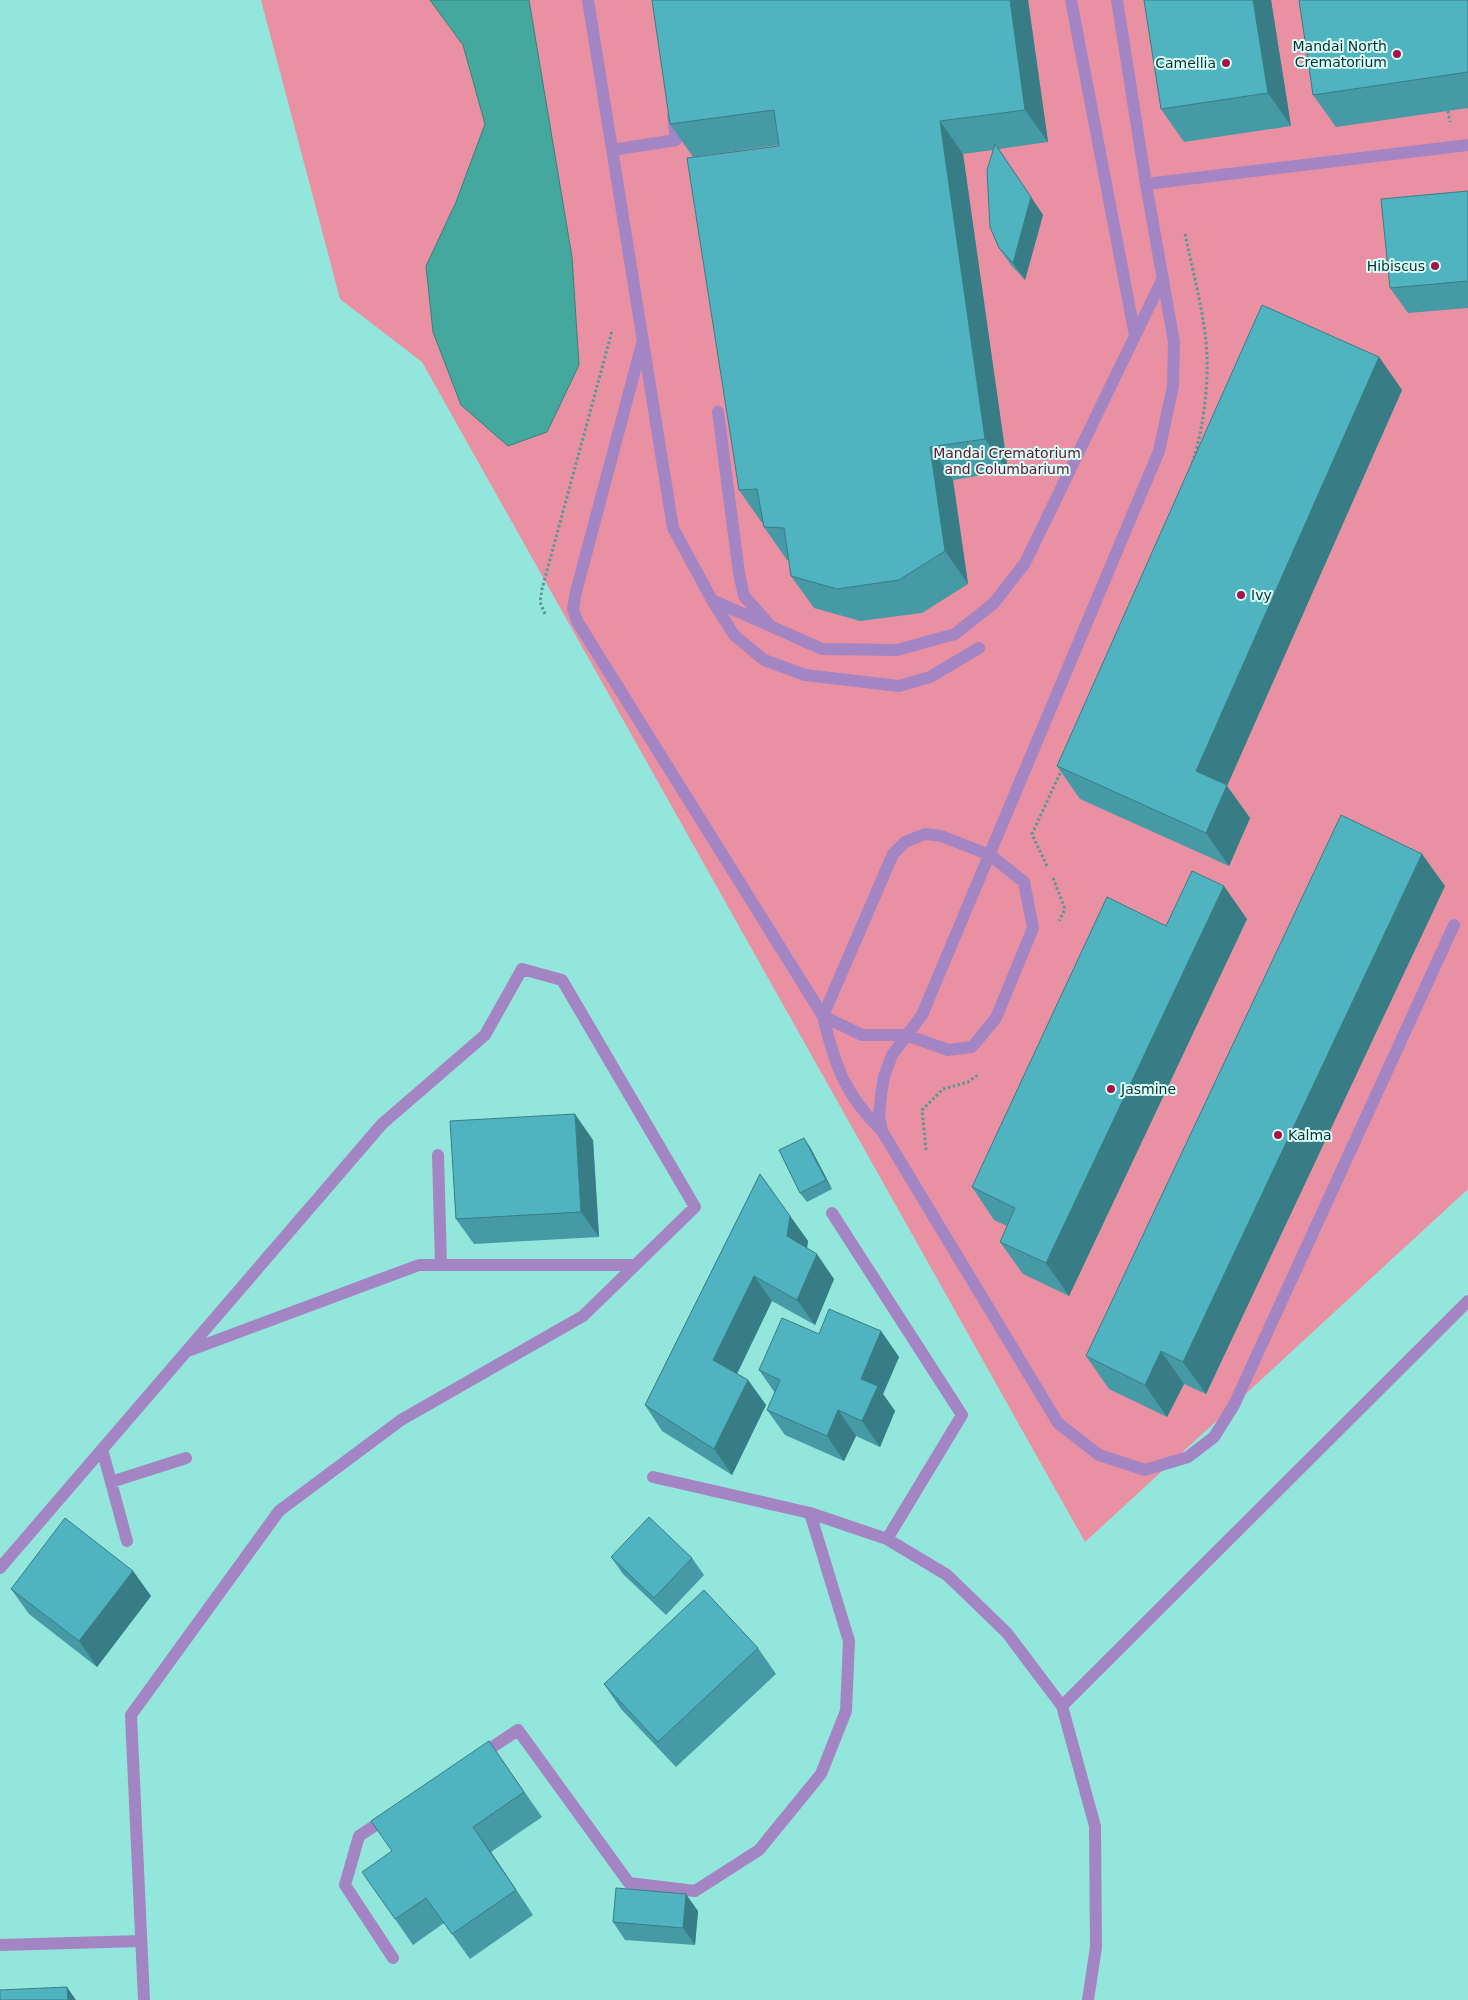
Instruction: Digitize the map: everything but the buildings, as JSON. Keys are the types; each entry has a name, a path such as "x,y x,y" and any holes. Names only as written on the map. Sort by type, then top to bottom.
{"lane":[{"path":"588,0 673,528 712,600 734,635 764,660 805,675 899,686 930,677 979,648"},
{"path":"1071,0 1135,336"},
{"path":"882,1132 878,1116 884,1077 892,1055 922,1015 990,855 1159,451 1173,386 1174,342 1146,184 1117,0"},
{"path":"612,150 676,140 671,103"},
{"path":"1146,184 1468,145"},
{"path":"712,600 822,649 897,650 955,634 994,603 1025,563 1163,278"},
{"path":"643,340 573,609 577,621 823,1016 832,1054 840,1075 857,1105 882,1132 1058,1423 1100,1455 1145,1470 1188,1457 1214,1437 1234,1405 1454,925"},
{"path":"718,412 739,574 744,596 771,626"},
{"path":"926,834 941,836 990,855 1024,882 1033,928 996,1018 972,1047 948,1050 906,1035 862,1035 823,1016 893,854 905,842 926,834"},
{"path":"0,1568 382,1124 485,1035 522,969 562,980 695,1207 584,1316 401,1420 279,1511 131,1714 144,2000"},
{"path":"438,1155 441,1265"},
{"path":"832,1214 962,1415 887,1539"},
{"path":"186,1352 419,1264 635,1265"},
{"path":"1062,1706 1468,1301"},
{"path":"102,1449 127,1541"},
{"path":"111,1482 186,1458"},
{"path":"653,1476 810,1513 887,1539 947,1575 1008,1633 1062,1706 1095,1826 1096,1947 1088,2000"},
{"path":"471,1762 518,1730 629,1883 695,1891 759,1850 821,1774 846,1711 849,1641 810,1513"},
{"path":"393,1958 345,1885 359,1836 399,1810"},
{"path":"0,1945 141,1941"}],"path":[{"path":"1041,853 1032,834 1064,765"}],"green space":[{"name":"Mandai Crematorium and Columbarium","path":"261,0 1468,0 1468,1189 1085,1542 422,362 340,299"}],"water":[{"path":"430,0 529,0 572,257 579,365 547,432 508,446 461,405 433,332 426,266 456,202 485,124 463,45"}],"place":[{"name":"Mandai North Crematorium","path":"1397,54"},
{"name":"Camellia","path":"1226,63"},
{"name":"Hibiscus","path":"1435,266"},
{"name":"Ivy","path":"1241,595"},
{"name":"Jasmine","path":"1111,1089"},
{"name":"Kalma","path":"1278,1135"}]}
